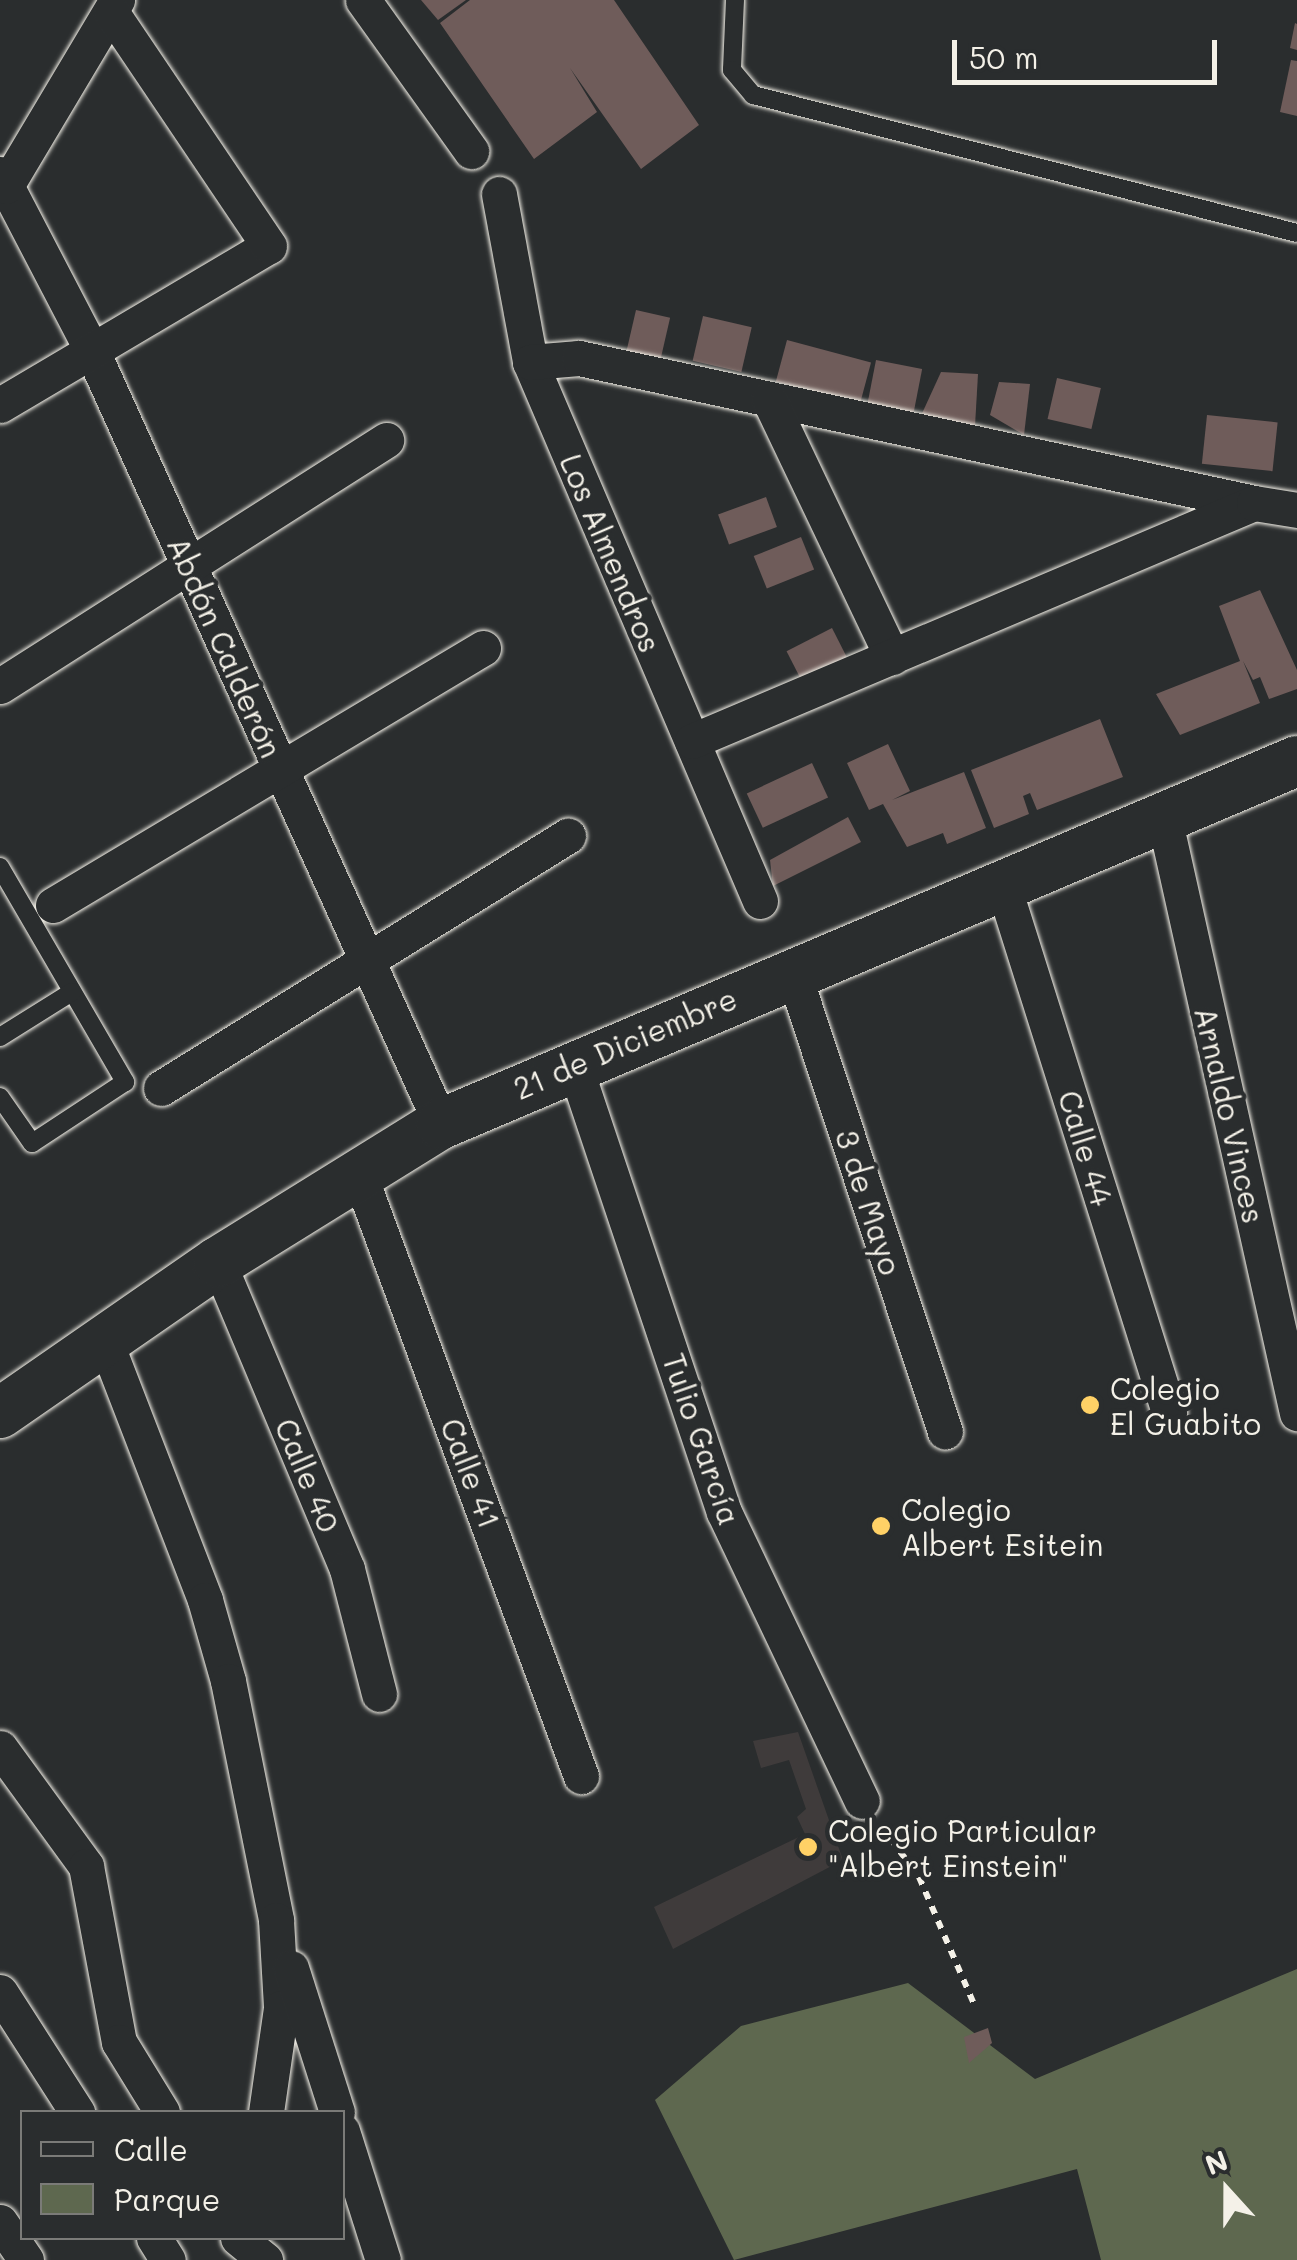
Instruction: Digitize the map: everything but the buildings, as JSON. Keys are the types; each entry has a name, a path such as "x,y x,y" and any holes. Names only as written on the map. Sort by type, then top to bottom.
{"street":[{"path":"363,0 471,151"},
{"path":"0,405 269,246 114,6 3,180"},
{"name":"Abdón Calderón","path":"3,180 92,350 441,1124"},
{"name":"Los Almendros","path":"499,194 530,362 760,901"},
{"path":"530,362 579,358 1254,504 1297,510"},
{"path":"769,399 892,657"},
{"path":"0,686 386,440"},
{"path":"692,741 1254,504"},
{"path":"53,905 483,648"},
{"name":"21 de Diciembre","path":"0,1413 218,1262 441,1124 574,1064 1297,762"},
{"name":"Arnaldo Vinces","path":"1164,817 1297,1413"},
{"path":"161,1088 568,836"},
{"name":"Calle 44","path":"1003,884 1169,1412"},
{"name":"3 de Mayo","path":"793,972 944,1432"},
{"name":"Tulio García","path":"574,1064 724,1512 862,1802"},
{"name":"Calle 41","path":"358,1172 582,1776"},
{"name":"Calle 40","path":"218,1262 347,1569 379,1694"},
{"path":"104,1338 205,1600 228,1681 276,1920 336,2110"},
{"path":"0,1748 86,1866 119,2042 161,2110"},
{"path":"266,2110 281,2008 276,1920"},
{"path":"0,1992 75,2110"},
{"path":"345,2140 383,2260"},
{"path":"0,2222 26,2260"}],"lane":[{"path":"735,0 732,70 753,95 1297,233"},
{"path":"0,867 125,1082 32,1143 0,1097"},
{"path":"0,1037 72,992"}],"path":[{"path":"862,1802 919,1877 974,2004"}],"shaded area":[{"name":"Colegio Particular \"Albert Einstein\"","path":"798,1732 843,1860 673,1949 654,1907 805,1834 797,1817 806,1809 789,1760 761,1768 753,1741"}],"green space":[{"path":"1297,1969 1297,2260 1101,2260 1077,2169 734,2260 655,2100 741,2026 908,1983 1035,2079"}],"place":[{"name":"Colegio El Guabito","path":"1090,1405"},
{"name":"Colegio Albert Esitein","path":"881,1526"},
{"name":"Colegio Particular \"Albert Einstein\"","path":"808,1847"}]}
